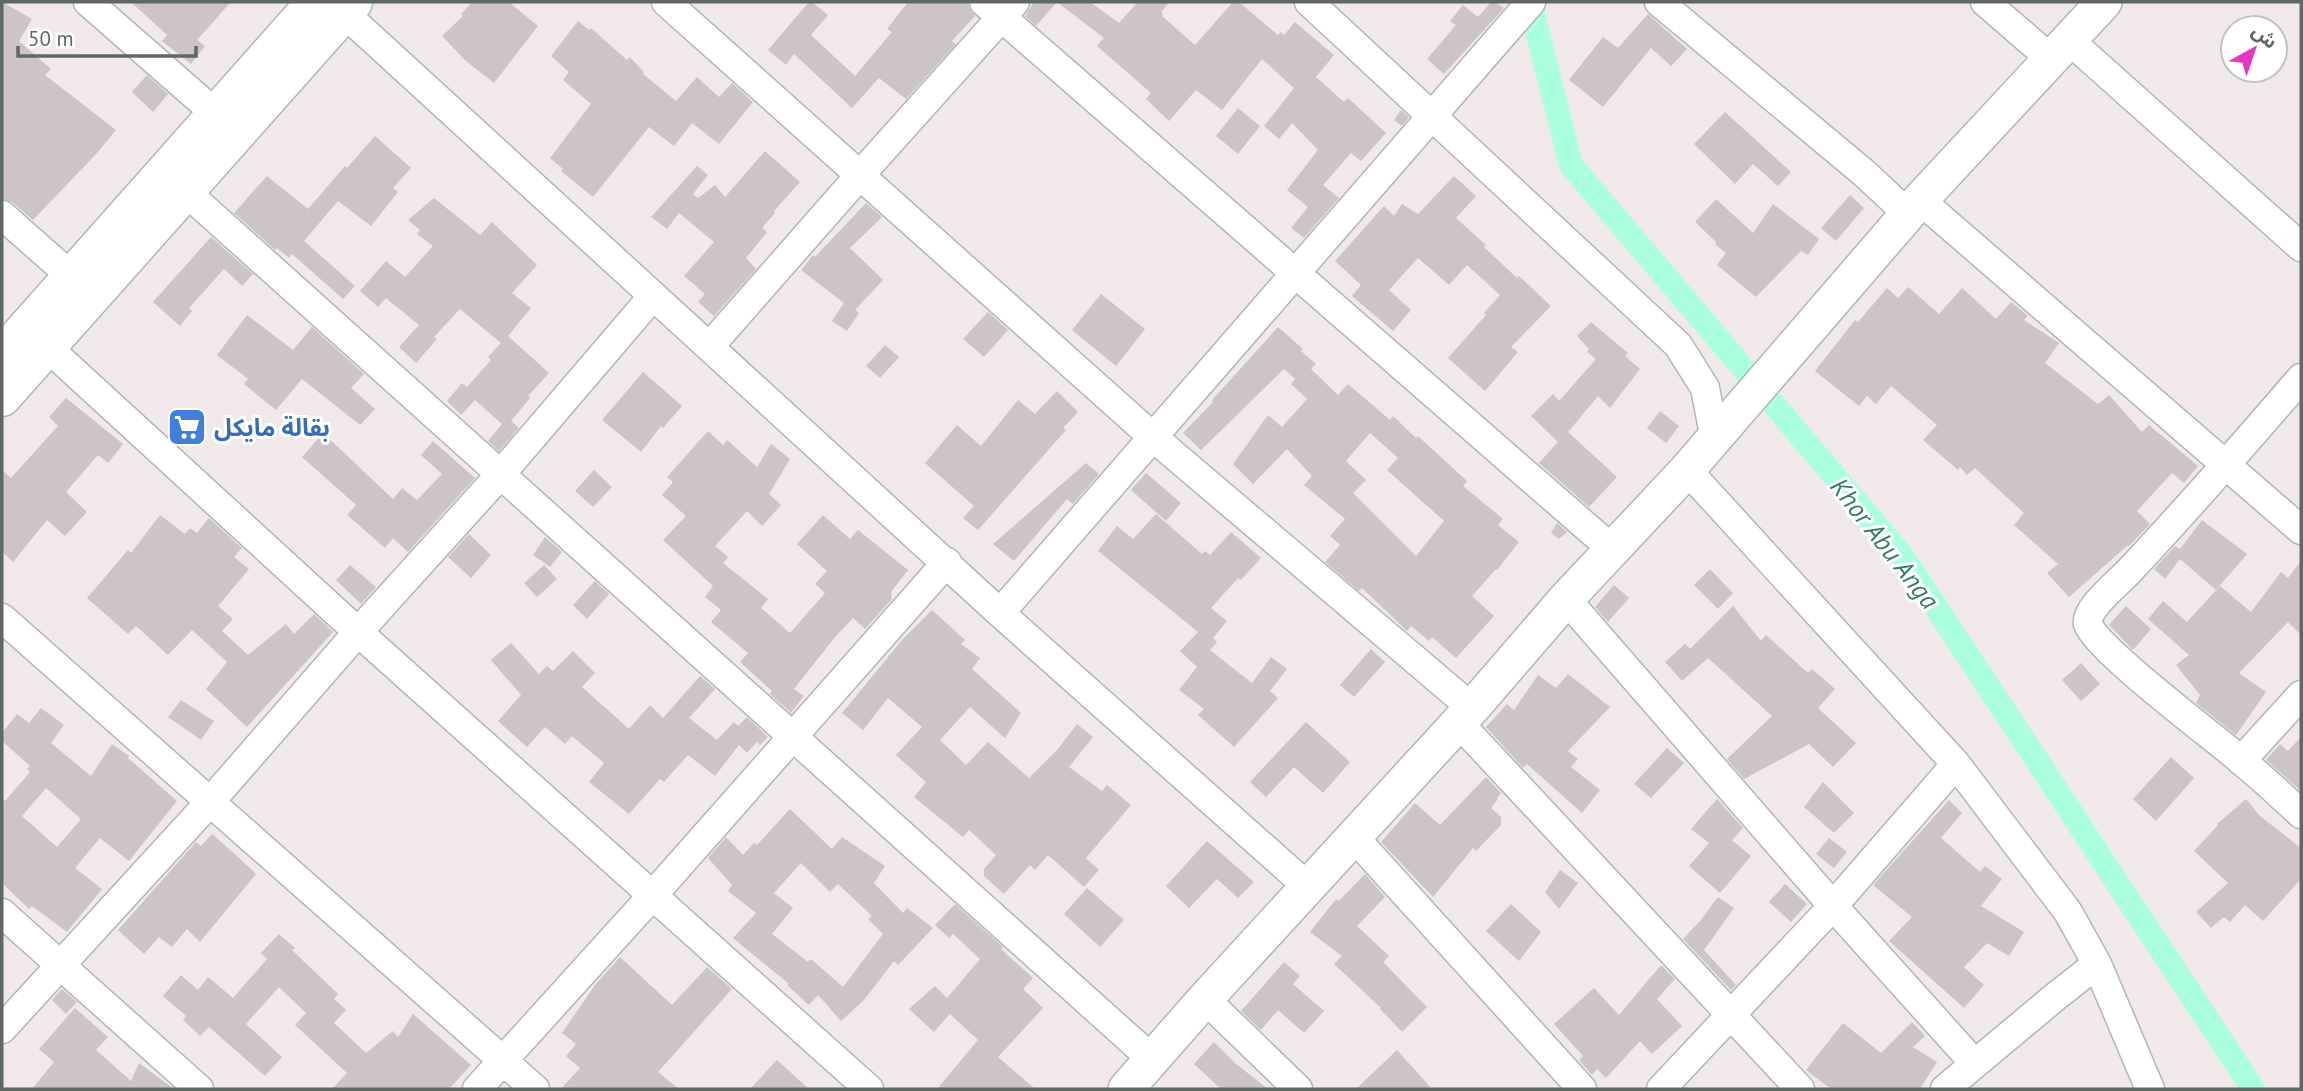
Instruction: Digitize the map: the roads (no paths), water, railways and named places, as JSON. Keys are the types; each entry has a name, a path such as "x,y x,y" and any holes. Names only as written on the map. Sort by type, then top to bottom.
{"main road":[{"path":"2,356 215,113 337,5"},
{"path":"2,397 187,192 337,5"}],"street":[{"path":"88,2 215,113"},
{"path":"666,2 1465,715 1800,1089"},
{"path":"1309,2 1678,345 1704,388 1720,433"},
{"path":"1000,613 1531,2"},
{"path":"1659,2 1864,173 1914,207 2227,464 2301,530"},
{"path":"1985,2 2060,50 2301,247"},
{"path":"1126,1089 1307,886 1465,715 1566,599 1687,470 1914,207 2104,2"},
{"path":"337,5 1000,613 1307,886"},
{"path":"709,347 860,175 1000,7 1295,274 1612,549"},
{"path":"187,192 1152,1059"},
{"path":"2,215 72,277"},
{"path":"2,1029 209,803 500,475 653,296"},
{"path":"47,347 358,632 869,1089"},
{"path":"2301,378 2227,464 2090,611 2087,622 2093,635 2129,668 2301,814"},
{"path":"1687,470 1956,764 2068,912 2097,964 2150,1089"},
{"path":"477,1089 652,896 947,562"},
{"path":"1566,599 1833,906 1975,1064"},
{"path":"2,618 535,1089"},
{"path":"2241,761 2301,695"},
{"path":"1661,1089 1833,906 1956,764"},
{"path":"1353,836 1582,1089"},
{"path":"2,913 199,1089"},
{"path":"1945,1089 2097,964"},
{"path":"1205,999 1298,1089"}],"waterway":[{"name":"Khor Abu Anga","path":"1530,2 1571,165 1903,557 2253,1089"}],"place":[{"name":"بقالة مايكل","path":"187,427"}]}
